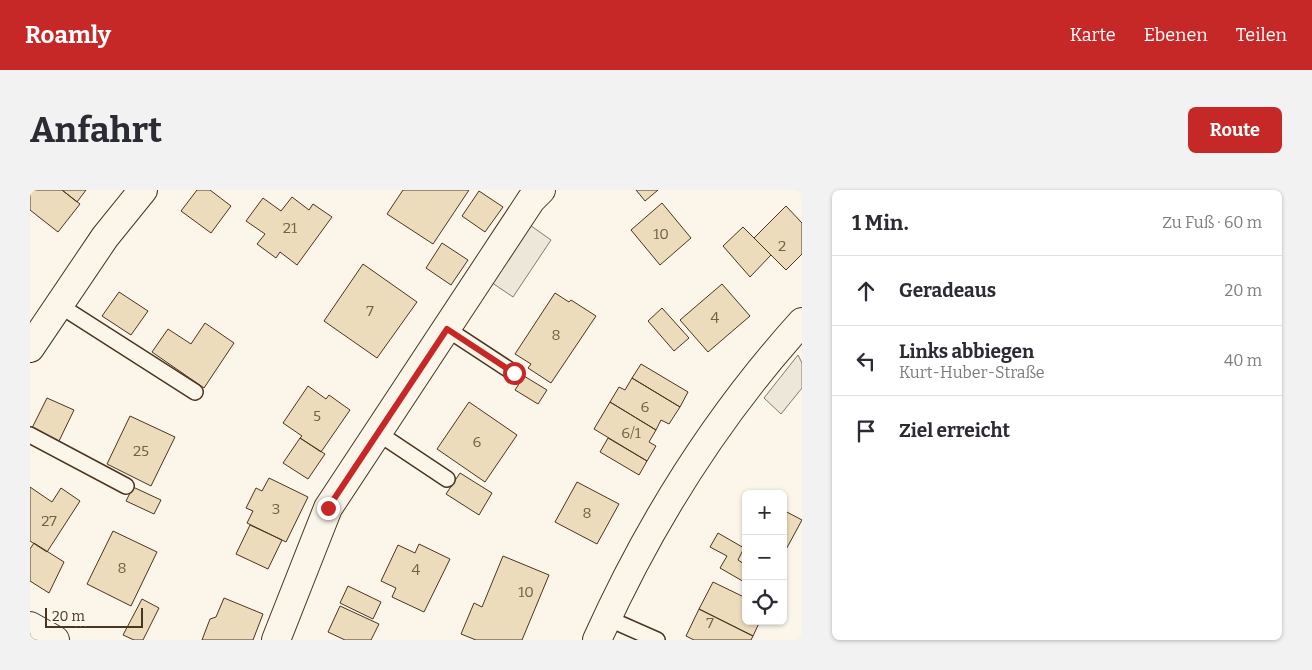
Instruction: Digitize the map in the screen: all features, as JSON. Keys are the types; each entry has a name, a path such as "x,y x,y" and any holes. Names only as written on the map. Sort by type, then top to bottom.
{"street":[{"path":"30,348 105,237 143,190"},
{"path":"276,640 328,508 532,200 541,190"},
{"path":"602,629 640,552 667,503 728,413 774,352 802,322"},
{"path":"30,626 54,640"}],"lane":[{"path":"59,305 195,392"},
{"path":"447,329 514,373"},
{"path":"378,433 447,479"},
{"path":"30,435 126,486"},
{"path":"602,629 657,640"}],"shaded area":[{"path":"520,218 551,240 513,297 482,276"},
{"path":"798,355 802,363 802,388 781,414 764,398"}],"building":[{"path":"30,190 62,190 80,204 58,232 30,210"},
{"path":"62,190 86,190 77,202"},
{"path":"197,190 210,190 231,206 211,233 181,211"},
{"path":"403,190 469,190 433,244 387,214"},
{"path":"636,190 658,190 645,201"},
{"path":"479,191 503,207 485,232 462,216"},
{"path":"292,197 309,210 313,204 332,217 297,265 280,252 276,258 257,244 265,234 246,221 263,198 281,211"},
{"path":"662,203 691,238 660,265 631,230"},
{"path":"786,206 802,223 802,254 786,270 754,238"},
{"path":"743,227 771,255 750,277 723,246"},
{"path":"442,243 468,260 451,285 426,268"},
{"path":"363,264 417,302 377,358 324,321"},
{"path":"722,284 750,316 708,352 680,320"},
{"path":"119,292 148,311 131,335 102,316"},
{"path":"555,293 569,302 571,300 596,316 551,383 528,368 531,364 515,354"},
{"path":"662,308 689,338 674,351 648,321"},
{"path":"205,323 234,343 204,388 152,352 168,329 191,344"},
{"path":"641,364 688,392 680,407 632,378"},
{"path":"524,376 547,390 538,404 515,390"},
{"path":"632,378 680,407 669,424 661,420 656,430 610,402 619,387 625,390"},
{"path":"308,386 326,399 329,395 350,410 321,452 300,438 302,436 283,423"},
{"path":"47,398 74,410 59,441 32,428"},
{"path":"469,402 517,435 485,482 437,449"},
{"path":"610,402 656,430 649,442 656,446 647,461 594,429"},
{"path":"130,416 175,437 151,486 107,464"},
{"path":"300,438 325,454 308,479 283,463"},
{"path":"608,438 647,461 639,475 600,452"},
{"path":"460,473 492,493 479,515 446,494"},
{"path":"269,478 308,497 286,542 247,523 253,511 246,508 256,488 262,491"},
{"path":"577,482 619,504 597,544 555,522"},
{"path":"30,487 52,502 61,488 80,501 47,552 30,541"},
{"path":"133,487 161,500 154,514 126,501"},
{"path":"787,512 802,520 787,548"},
{"path":"250,525 282,540 268,569 236,554"},
{"path":"113,531 157,552 131,606 87,584"},
{"path":"718,533 742,547 738,560 742,562 742,581 720,568 727,556 710,547"},
{"path":"34,543 64,562 49,593 30,581 30,549"},
{"path":"419,544 450,559 424,612 392,597 396,588 381,581 398,545 415,553"},
{"path":"503,556 549,575 522,640 476,640 461,634 474,603 482,607"},
{"path":"713,582 742,596 742,625 758,625 753,636 699,609"},
{"path":"348,586 381,602 373,619 340,603"},
{"path":"224,598 263,614 253,640 202,640 210,619 216,617"},
{"path":"142,599 159,608 143,640 134,640 123,635"},
{"path":"340,606 379,624 371,640 345,640 328,632"},
{"path":"699,609 753,636 751,640 694,640 686,636"}],"route":[{"path":"328,508 447,329 514,373"}]}
